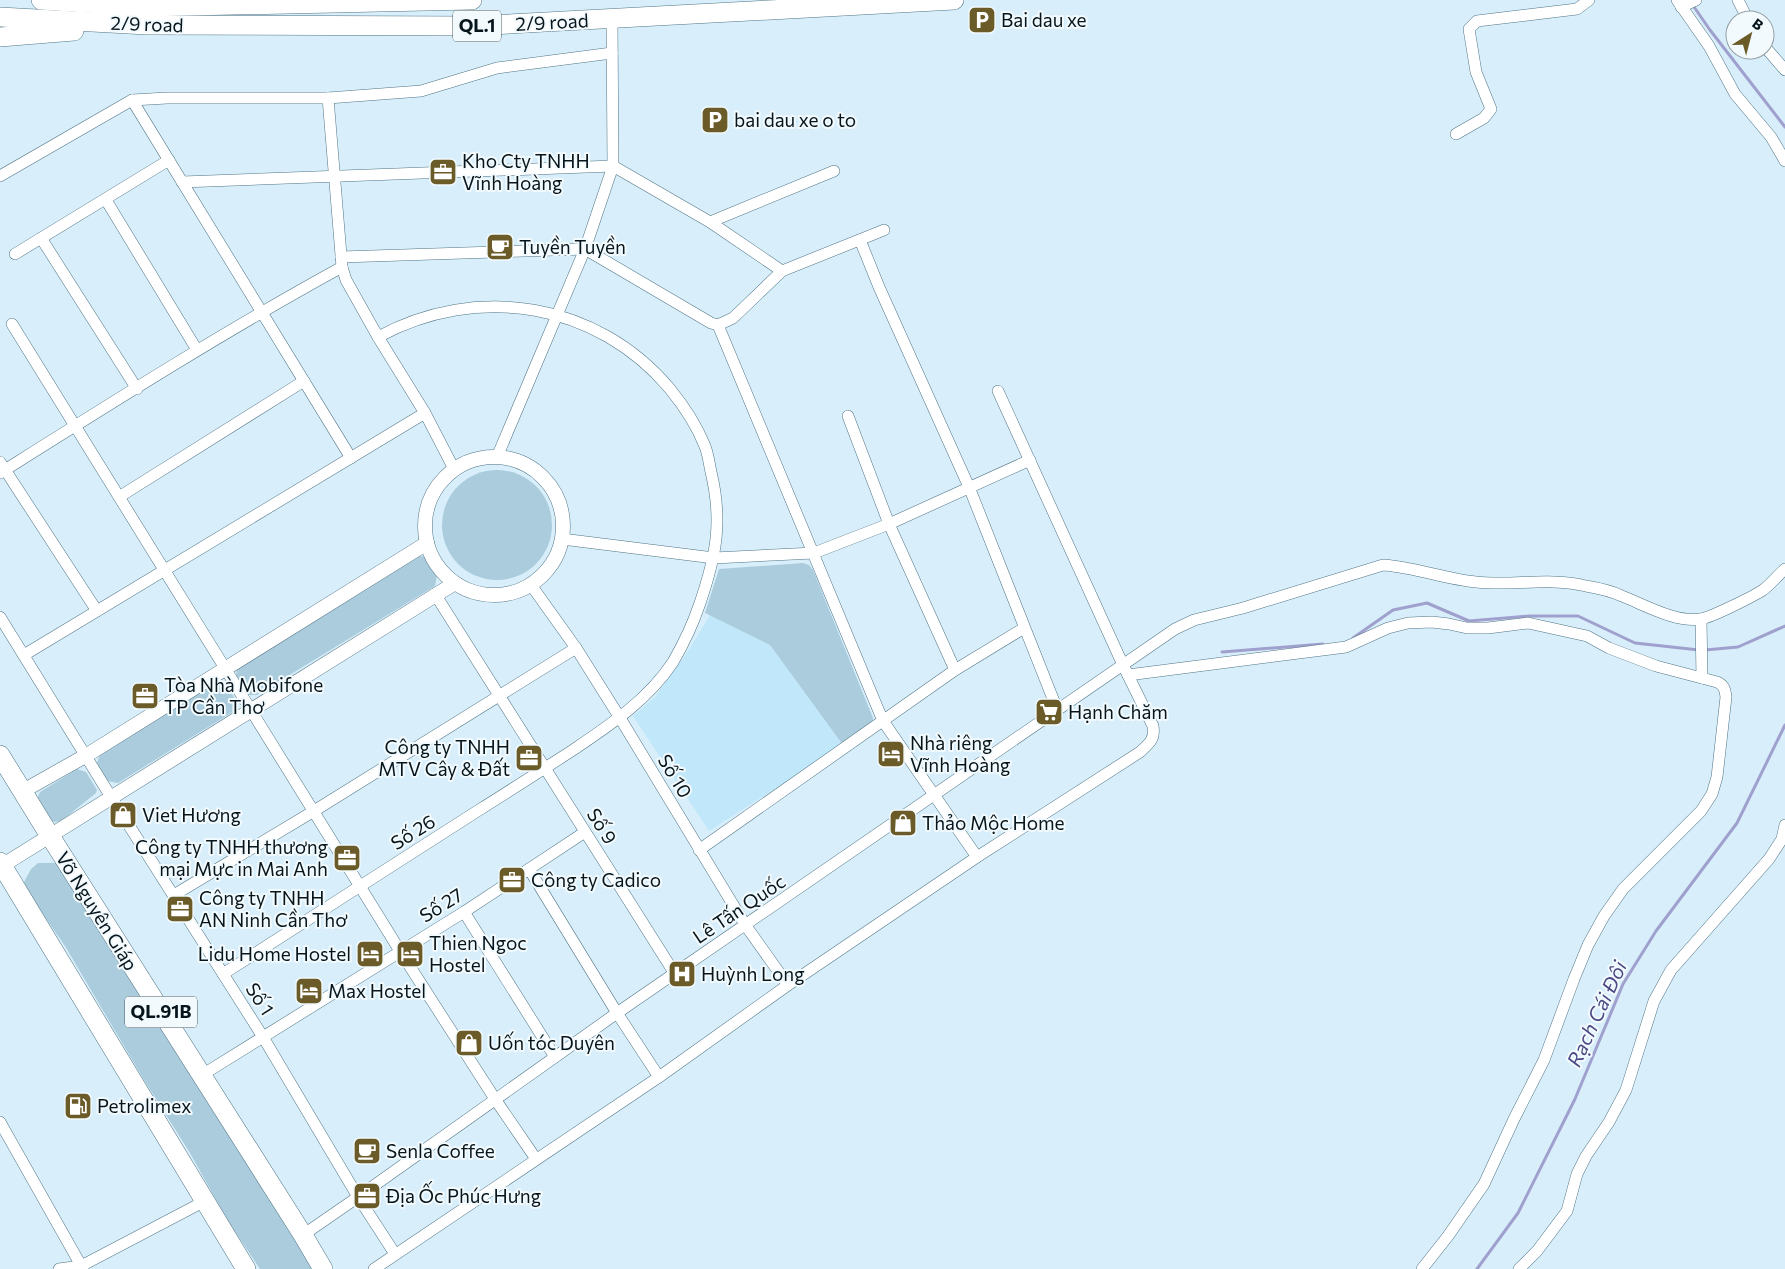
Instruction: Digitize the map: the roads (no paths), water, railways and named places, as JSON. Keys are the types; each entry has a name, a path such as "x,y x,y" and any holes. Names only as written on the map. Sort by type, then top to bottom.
{"highway":[{"name":"2/9 road","path":"41,0 144,7 472,0"},
{"name":"2/9 road","path":"0,17 147,25 473,26 954,0"},
{"path":"0,36 147,25"},
{"name":"Võ Nguyên Giáp","path":"0,755 323,1269"},
{"name":"QL.91B","path":"1,865 246,1269"}],"street":[{"path":"1456,134 1484,118 1491,109 1476,72 1470,29 1472,25 1477,21 1577,9 1589,0"},
{"path":"1685,3 1736,94 1771,137 1785,161"},
{"path":"497,456 585,249 613,166 612,19"},
{"path":"0,176 132,100 176,98 328,98 422,91 497,68 612,53"},
{"path":"1775,58 1785,70"},
{"path":"328,98 341,262 346,280 378,337 425,412 454,469"},
{"path":"132,100 351,458"},
{"path":"15,254 169,160"},
{"path":"182,182 613,166 710,222 782,270"},
{"path":"710,222 834,171"},
{"path":"106,200 197,350"},
{"path":"97,611 2,468 75,427 341,262 585,249 711,323 718,324 733,318 782,270 884,230"},
{"path":"41,238 137,388"},
{"path":"860,240 883,296 969,487 1057,709"},
{"name":"Số 26","path":"223,974 620,718 651,690 684,643 694,621 714,558 718,524 716,493 704,444 681,403 661,379 643,362 620,345 596,331 556,315 516,308 492,307 461,309 429,315 399,326 378,337"},
{"path":"12,324 400,951 495,1100 536,1159"},
{"path":"718,324 883,721 977,857"},
{"path":"119,496 304,381"},
{"path":"374,1269 659,1077 788,985 977,857 1140,752 1149,744 1154,735 1153,726 1125,670 998,391"},
{"path":"24,655 425,412"},
{"path":"848,416 889,524 955,670"},
{"path":"497,456 519,461 538,472 552,489 561,509 563,531 558,552 547,571 530,585 512,593 492,595 473,592 455,582 437,565 427,543 425,522 429,502 439,483 454,469 474,459 497,456"},
{"path":"562,539 714,558 814,553 889,524 1030,460"},
{"path":"23,791 86,755 427,543"},
{"name":"Lê Tấn Quốc","path":"303,1235 617,1013 746,926 1057,709 1125,670 1184,624 1383,565 1401,566 1477,582 1554,582 1584,585 1620,595 1682,618 1702,618"},
{"path":"1702,678 1702,618 1763,590 1785,569"},
{"path":"1,865 455,582"},
{"name":"Số 10","path":"530,585 576,648 746,926 788,985"},
{"name":"Số 9","path":"435,594 675,974"},
{"name":"Số 1","path":"0,616 111,797 263,1037 358,1197 395,1254"},
{"path":"1125,670 1346,647 1388,628 1408,623 1432,622 1467,628 1481,628 1528,622 1587,636 1609,648 1656,666 1722,685 1726,691 1717,777 1712,794 1701,811 1623,889 1604,916 1588,945 1544,1060 1484,1184 1448,1236 1422,1269"},
{"path":"699,850 955,670 1024,628"},
{"path":"174,895 314,811 576,648"},
{"path":"1519,1269 1537,1251 1567,1211 1577,1174 1626,1090 1654,1001 1671,970 1769,859 1782,839 1785,825"},
{"name":"Số 27","path":"202,1075 464,912 585,832"},
{"path":"529,869 617,1013 659,1077"},
{"path":"464,912 555,1057"},
{"path":"0,1122 82,1268"},
{"path":"59,1269 82,1268 205,1200"}],"waterway":[{"path":"1692,4 1785,127"},
{"path":"1353,638 1393,610 1427,603 1469,621 1529,616 1578,616 1635,643 1699,650"},
{"path":"1705,650 1738,647 1785,626"},
{"path":"1222,652 1323,644"},
{"name":"Rạch Cái Đôi","path":"1477,1269 1518,1213 1575,1099 1623,984 1656,931 1737,823 1785,725"}],"place":[{"name":"Bai dau xe","path":"982,20"},
{"name":"bai dau xe o to","path":"715,120"},
{"name":"Kho Cty TNHH Vĩnh Hoàng","path":"443,172"},
{"name":"Tuyền Tuyền","path":"500,247"},
{"name":"Tòa Nhà Mobifone TP Cần Thơ","path":"145,696"},
{"name":"Hạnh Chăm","path":"1049,712"},
{"name":"Nhà riêng Vĩnh Hoàng","path":"891,754"},
{"name":"Công ty TNHH MTV Cây & Đất","path":"529,758"},
{"name":"Viet Hương","path":"123,815"},
{"name":"Thảo Mộc Home","path":"903,823"},
{"name":"Công ty TNHH thương mại Mực in Mai Anh","path":"347,858"},
{"name":"Công ty Cadico","path":"512,880"},
{"name":"Công ty TNHH AN Ninh Cần Thơ","path":"180,909"},
{"name":"Lidu Home Hostel","path":"370,954"},
{"name":"Thien Ngoc Hostel","path":"410,954"},
{"name":"Huỳnh Long","path":"682,974"},
{"name":"Max Hostel","path":"309,991"},
{"name":"Uốn tóc Duyên","path":"469,1043"},
{"name":"Petrolimex","path":"78,1106"},
{"name":"Senla Coffee","path":"367,1151"},
{"name":"Địa Ốc Phúc Hưng","path":"367,1196"}]}
